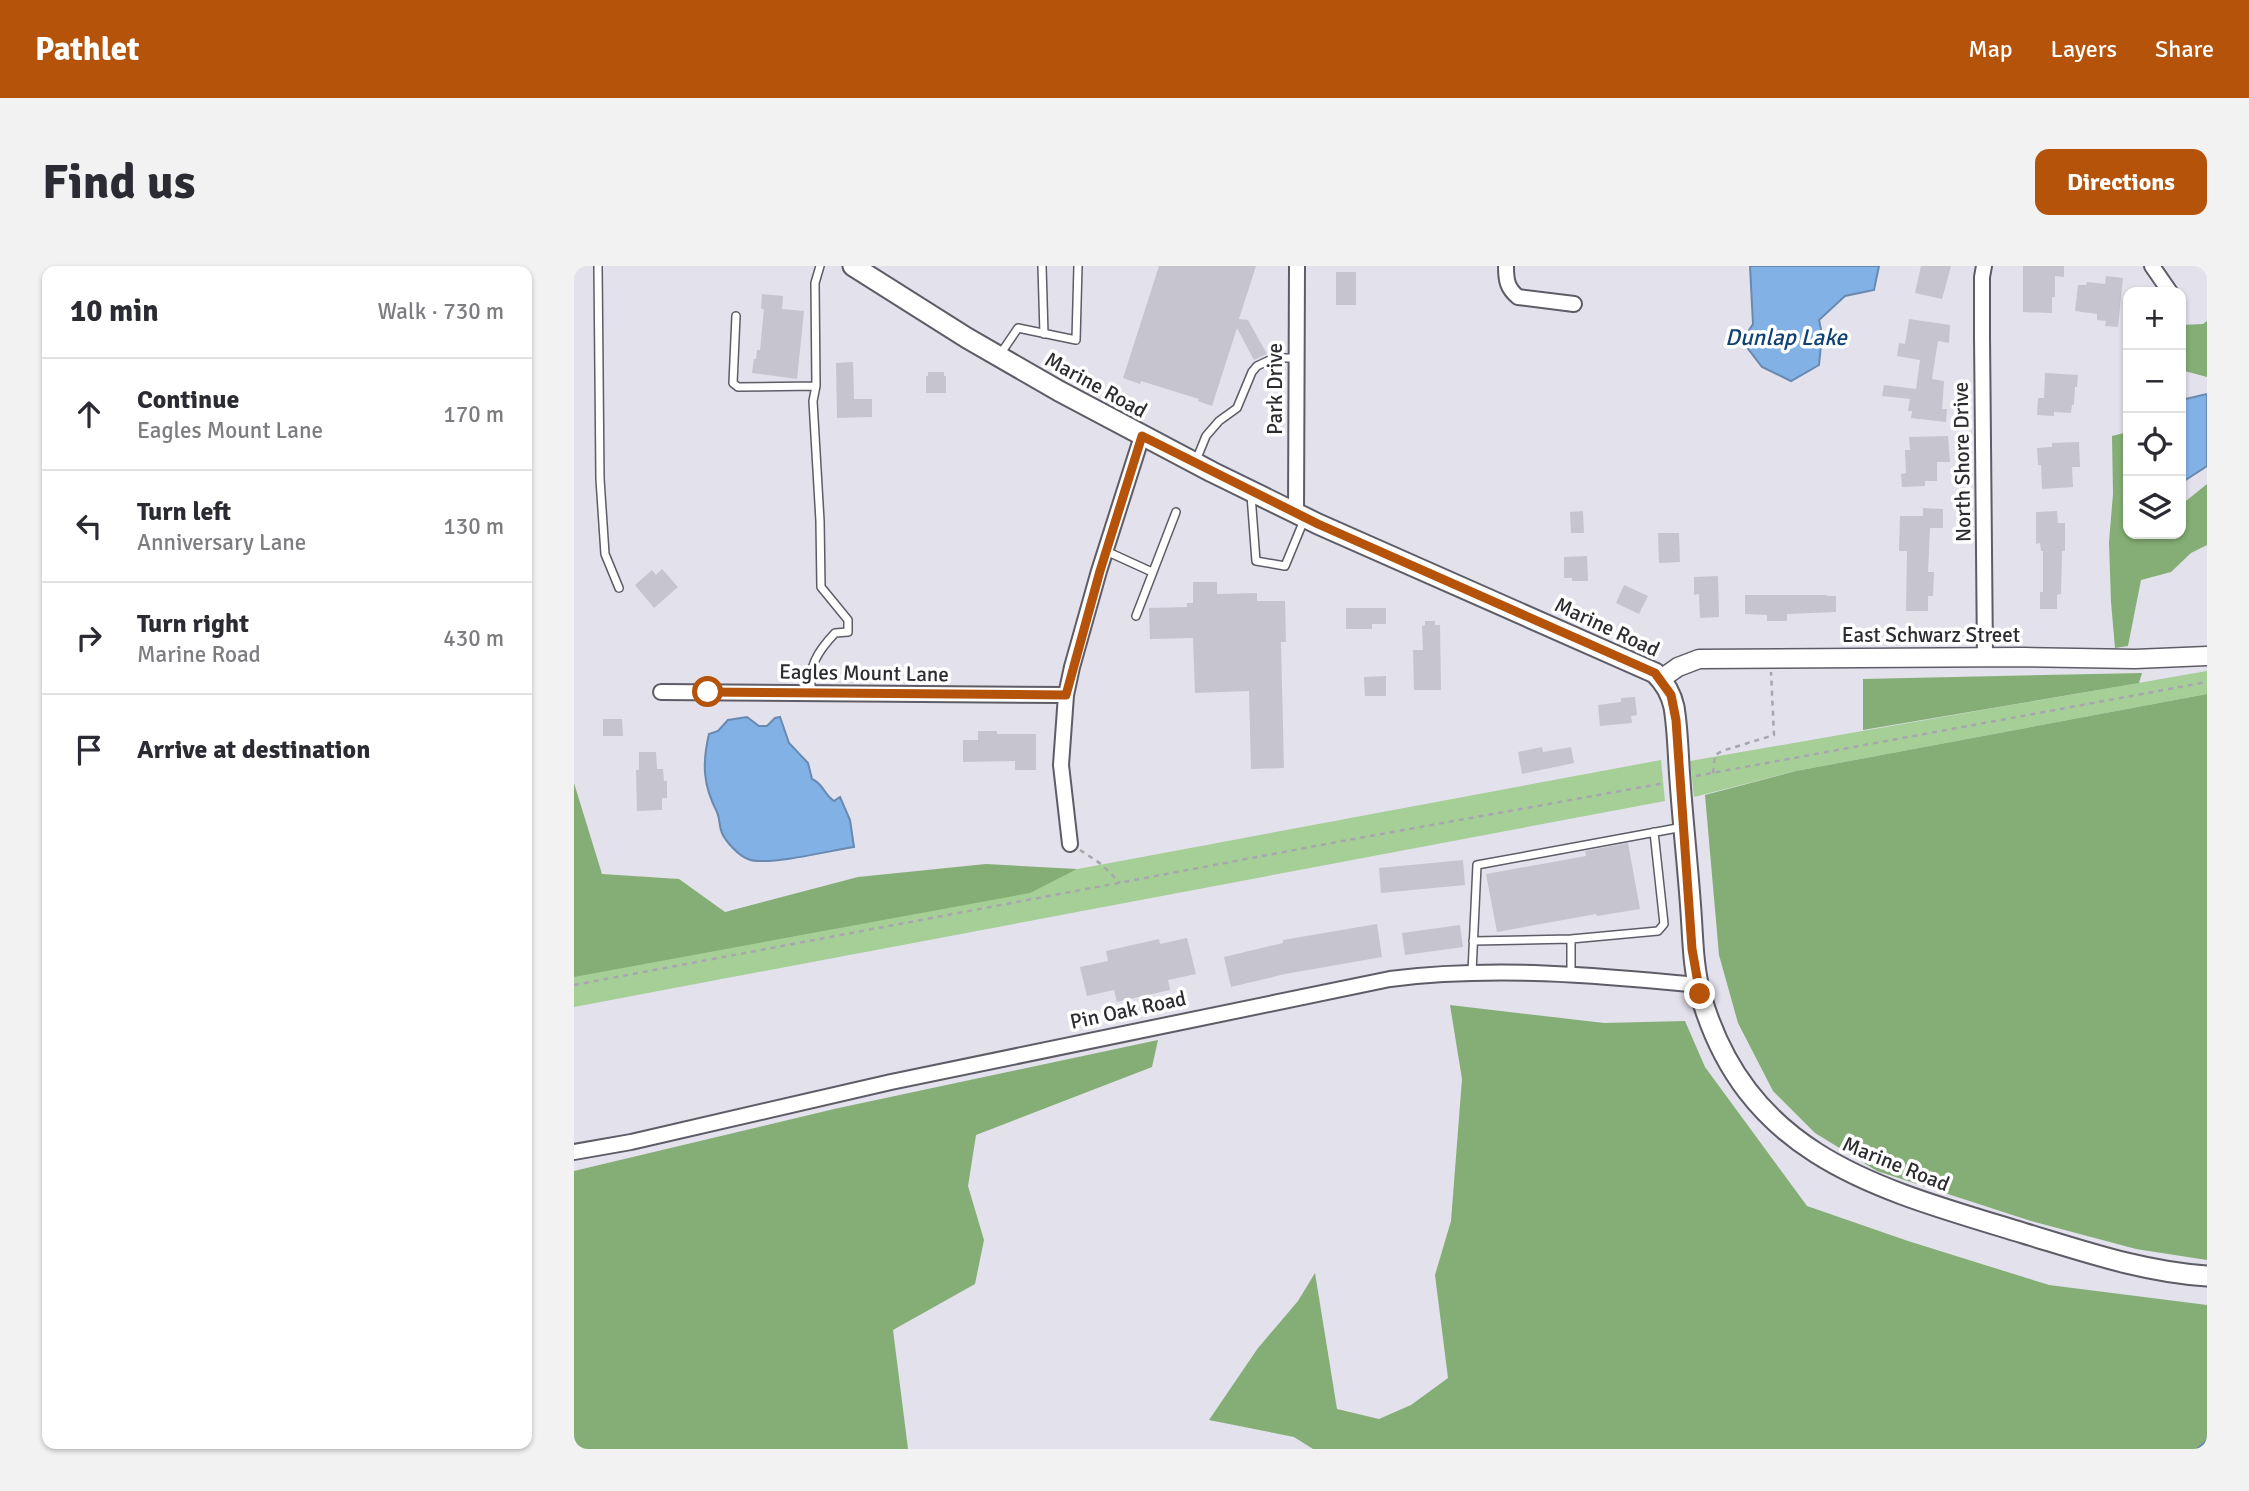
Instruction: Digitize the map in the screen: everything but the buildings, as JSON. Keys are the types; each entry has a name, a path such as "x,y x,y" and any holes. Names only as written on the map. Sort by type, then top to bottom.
{"main road":[{"name":"Marine Road","path":"853,266 999,356 1195,464 1301,515 1646,667 1661,679 1671,695 1674,707 1692,949 1698,985 1709,1023 1733,1072 1773,1121 1818,1156 1882,1187 2125,1263 2164,1272 2207,1276"}],"street":[{"name":"Park Drive","path":"1297,266 1296,358 1301,515"},
{"path":"1506,266 1508,286 1518,297 1574,304"},
{"name":"North Shore Drive","path":"1984,266 1982,335 1985,657"},
{"path":"2152,266 2167,287"},
{"path":"1070,844 1061,765 1066,695 1075,655 1142,436"},
{"name":"East Schwarz Street","path":"1661,679 1678,667 1699,659 2135,659 2207,656"},
{"name":"Eagles Mount Lane","path":"661,692 1066,695"},
{"name":"Pin Oak Road","path":"574,1152 631,1142 891,1082 1195,1017 1390,979 1434,973 1472,972 1571,975 1698,985"}],"lane":[{"path":"598,266 600,479 605,554 619,588"},
{"path":"812,694 809,678 814,660 822,646 835,633 848,632 848,620 821,587 813,401 816,386 815,283 820,266"},
{"path":"1042,266 1044,334"},
{"path":"999,356 1018,328 1076,340 1078,266"},
{"path":"736,316 733,383 738,387 816,386"},
{"path":"1195,464 1206,436 1219,421 1237,408 1257,366 1274,358 1296,358"},
{"path":"1251,491 1256,561 1285,566 1301,515"},
{"path":"1136,616 1177,512"},
{"path":"1106,551 1152,572"},
{"path":"1472,972 1477,865 1684,827"},
{"path":"1473,941 1571,939 1658,931 1664,924 1654,832"},
{"path":"1571,939 1571,975"}],"path":[{"path":"1713,773 1715,755 1774,735 1770,659"},
{"path":"1692,777 2207,682"},
{"path":"574,985 1671,782"},
{"path":"1070,844 1101,864 1121,883"}],"green space":[{"path":"2207,321 2207,377 2186,371 2186,325 2203,324"},
{"path":"2123,433 2123,539 2186,539 2186,501 2207,484 2207,545 2191,553 2171,572 2141,580 2128,646 2115,648 2109,542 2113,494 2112,436"},
{"path":"2207,671 2207,694 1796,771 1694,797 1690,761"},
{"path":"2142,673 2139,683 1863,730 1863,679"},
{"path":"2207,694 2207,1260 2136,1249 2031,1221 1877,1171 1815,1133 1773,1091 1738,1023 1719,955 1705,795 1796,771"},
{"path":"1661,760 1665,801 574,1007 574,963"},
{"path":"574,783 602,874 679,879 725,912 858,877 986,864 1077,869 1030,893 574,977"},
{"path":"1450,1005 1604,1023 1685,1021 1705,1067 1807,1206 2049,1285 2207,1305 2207,1449 1313,1449 1294,1437 1209,1420 1258,1348 1298,1301 1315,1273 1337,1409 1379,1419 1411,1405 1448,1378 1435,1275 1451,1221 1462,1079"},
{"path":"1158,1040 1152,1067 976,1135 968,1186 984,1240 975,1284 893,1330 908,1449 574,1449 574,1171 834,1109"}],"water":[{"name":"Dunlap Lake","path":"1750,266 1879,266 1874,290 1845,296 1819,320 1822,334 1819,365 1791,381 1762,367 1742,341 1753,324"},
{"path":"2207,394 2207,466 2186,480 2186,413 2186,399"},
{"path":"747,717 759,726 767,726 780,717 789,743 808,763 812,779 834,801 840,797 850,820 854,847 784,860 757,861 744,857 730,844 722,833 709,793 705,755 709,734 718,731 728,720"}],"waterway":[{"path":"2199,1449 2207,1442"}],"route":[{"path":"708,692 1066,695 1100,571 1142,436 1318,524 1655,673 1671,695 1676,720 1692,949 1700,994"}]}
